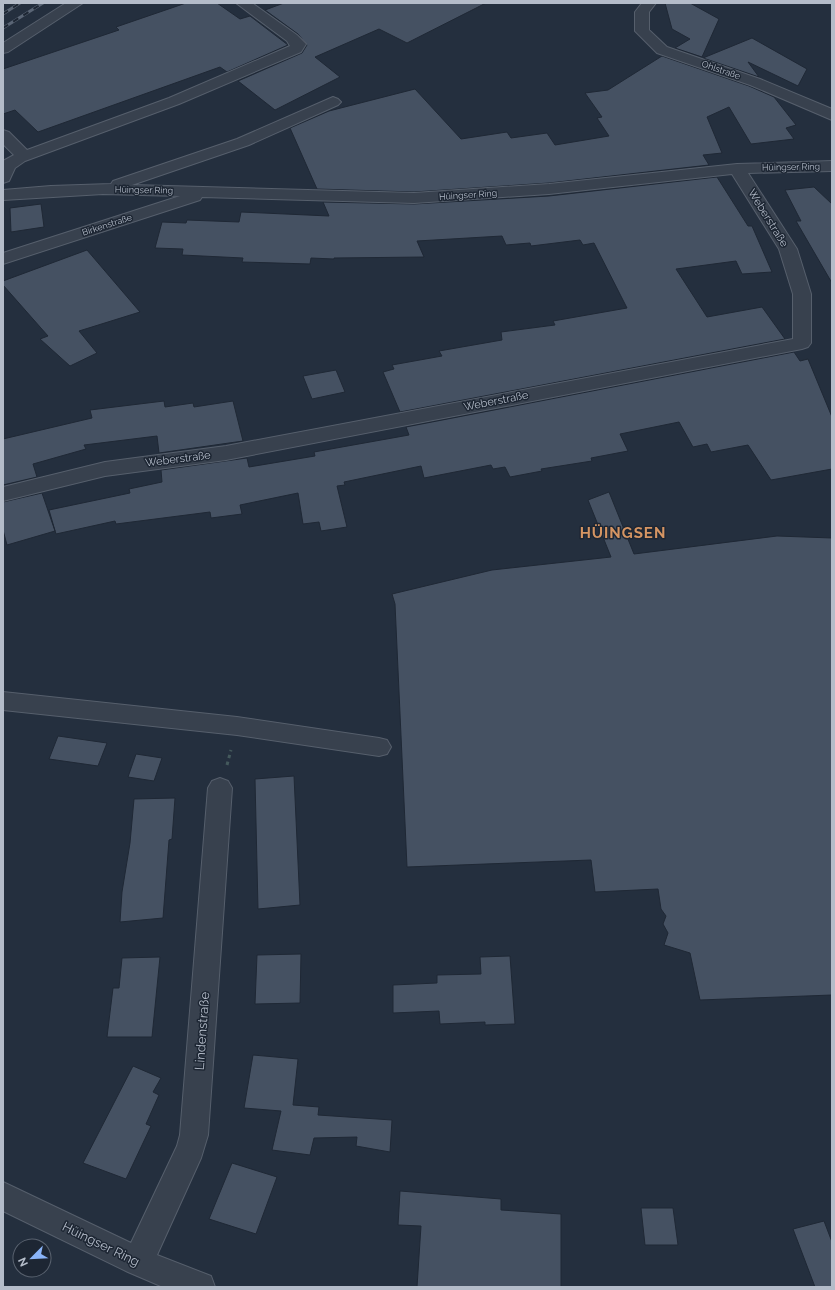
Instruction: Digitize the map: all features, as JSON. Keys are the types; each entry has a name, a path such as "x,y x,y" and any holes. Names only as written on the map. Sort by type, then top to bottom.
{"street":[{"path":"3,49 76,3"},
{"path":"3,178 8,165 24,156 174,101 296,49 299,44 243,3"},
{"name":"Ohlstraße","path":"649,3 642,12 642,31 662,50 755,82 832,115"},
{"name":"Hüingser Ring","path":"103,189 243,142 333,102"},
{"path":"3,135 24,156"},
{"name":"Hüingser Ring","path":"3,195 51,190 103,189 414,198 549,189 737,169 832,166"},
{"name":"Weberstraße","path":"3,494 105,469 226,453 802,343 802,294 788,249 737,169"},
{"name":"Birkenstraße","path":"3,258 211,192"},
{"path":"3,701 238,726 379,747"},
{"name":"Lindenstraße","path":"138,1262 191,1148 194,1135 220,788"},
{"name":"Hüingser Ring","path":"3,1196 138,1262 200,1287"}],"path":[{"path":"220,788 238,726"}],"building":[{"path":"186,3 217,3 240,19 250,16 288,45 227,72 220,67 38,132 15,110 3,114 3,69 119,30 116,27"},
{"path":"284,3 486,3 407,43 379,29 315,57 340,77 275,110 238,81 302,53 307,45 298,34 265,10"},
{"path":"665,3 690,3 719,19 702,57 675,48 690,39 672,29"},
{"path":"752,38 807,69 798,86 748,62 759,77 703,58"},
{"path":"662,56 749,86 774,97 796,125 786,128 794,139 751,144 729,107 707,117 722,153 703,155 709,165 549,183 414,192 317,189 290,128 329,111 415,89 461,139 507,132 511,138 547,133 555,145 609,136 597,118 602,117 585,93 608,90"},
{"path":"717,177 748,226 752,226 772,272 742,274 736,261 676,269 707,317 762,307 785,339 400,412 383,372 394,369 392,365 442,356 439,351 502,340 501,332 555,325 553,321 627,308 594,243 583,245 580,240 531,246 530,243 506,245 502,236 417,241 424,257 334,259 311,258 310,264 242,262 243,258 182,255 183,249 155,248 162,222 186,223 187,220 239,222 241,212 329,216 323,202 414,204 549,196"},
{"path":"814,187 832,204 832,283 796,221 801,221 785,190"},
{"path":"41,204 44,227 11,232 10,208"},
{"path":"87,250 140,312 79,331 97,353 70,366 40,339 48,336 3,285 3,281"},
{"path":"794,352 800,361 808,359 832,417 832,469 771,480 748,445 711,452 707,444 693,447 679,422 620,434 628,451 591,458 592,461 541,469 542,471 510,477 505,467 493,469 491,465 424,478 421,466 344,482 345,485 337,486 347,527 321,531 319,522 303,524 298,493 240,505 242,514 211,518 210,512 116,524 115,521 56,534 49,510 130,493 129,489 162,482 161,470 247,458 249,467 315,456 314,452 409,435 406,427"},
{"path":"336,370 345,392 312,399 303,376"},
{"path":"164,401 165,407 193,403 194,407 233,401 243,441 159,453 157,436 84,445 86,449 33,464 37,477 3,485 3,439 92,418 90,410"},
{"path":"609,492 634,554 777,536 832,538 832,995 700,1000 690,953 664,945 668,933 663,924 666,916 661,909 658,889 595,892 591,860 407,867 395,604 392,594 492,570 611,557 588,500"},
{"path":"42,493 55,531 7,545 3,530 3,502"},
{"path":"58,736 107,743 98,766 49,759"},
{"path":"136,754 162,758 154,781 128,777"},
{"path":"294,776 300,905 258,909 255,779"},
{"path":"175,798 172,839 169,840 163,918 120,922 122,892 130,843 134,799"},
{"path":"301,954 300,1003 255,1004 257,955"},
{"path":"510,956 515,1024 485,1025 485,1022 440,1024 439,1011 393,1013 393,985 437,983 437,975 481,974 480,957"},
{"path":"160,957 152,1037 107,1037 113,988 119,988 122,958"},
{"path":"253,1055 298,1059 293,1105 319,1107 318,1115 392,1120 390,1152 356,1146 357,1137 314,1138 310,1155 272,1150 281,1111 244,1108"},
{"path":"133,1066 161,1078 153,1092 159,1095 146,1124 151,1126 126,1179 83,1163"},
{"path":"232,1163 277,1177 256,1234 209,1219"},
{"path":"400,1191 501,1199 501,1210 561,1214 561,1287 417,1287 421,1226 398,1225"},
{"path":"641,1208 673,1208 678,1245 645,1245"},
{"path":"824,1221 832,1242 832,1287 815,1287 793,1229"}],"railway":[{"path":"3,14 20,3"},
{"path":"3,28 43,3"}],"district":[{"name":"HÜINGSEN","path":"623,533"}]}
